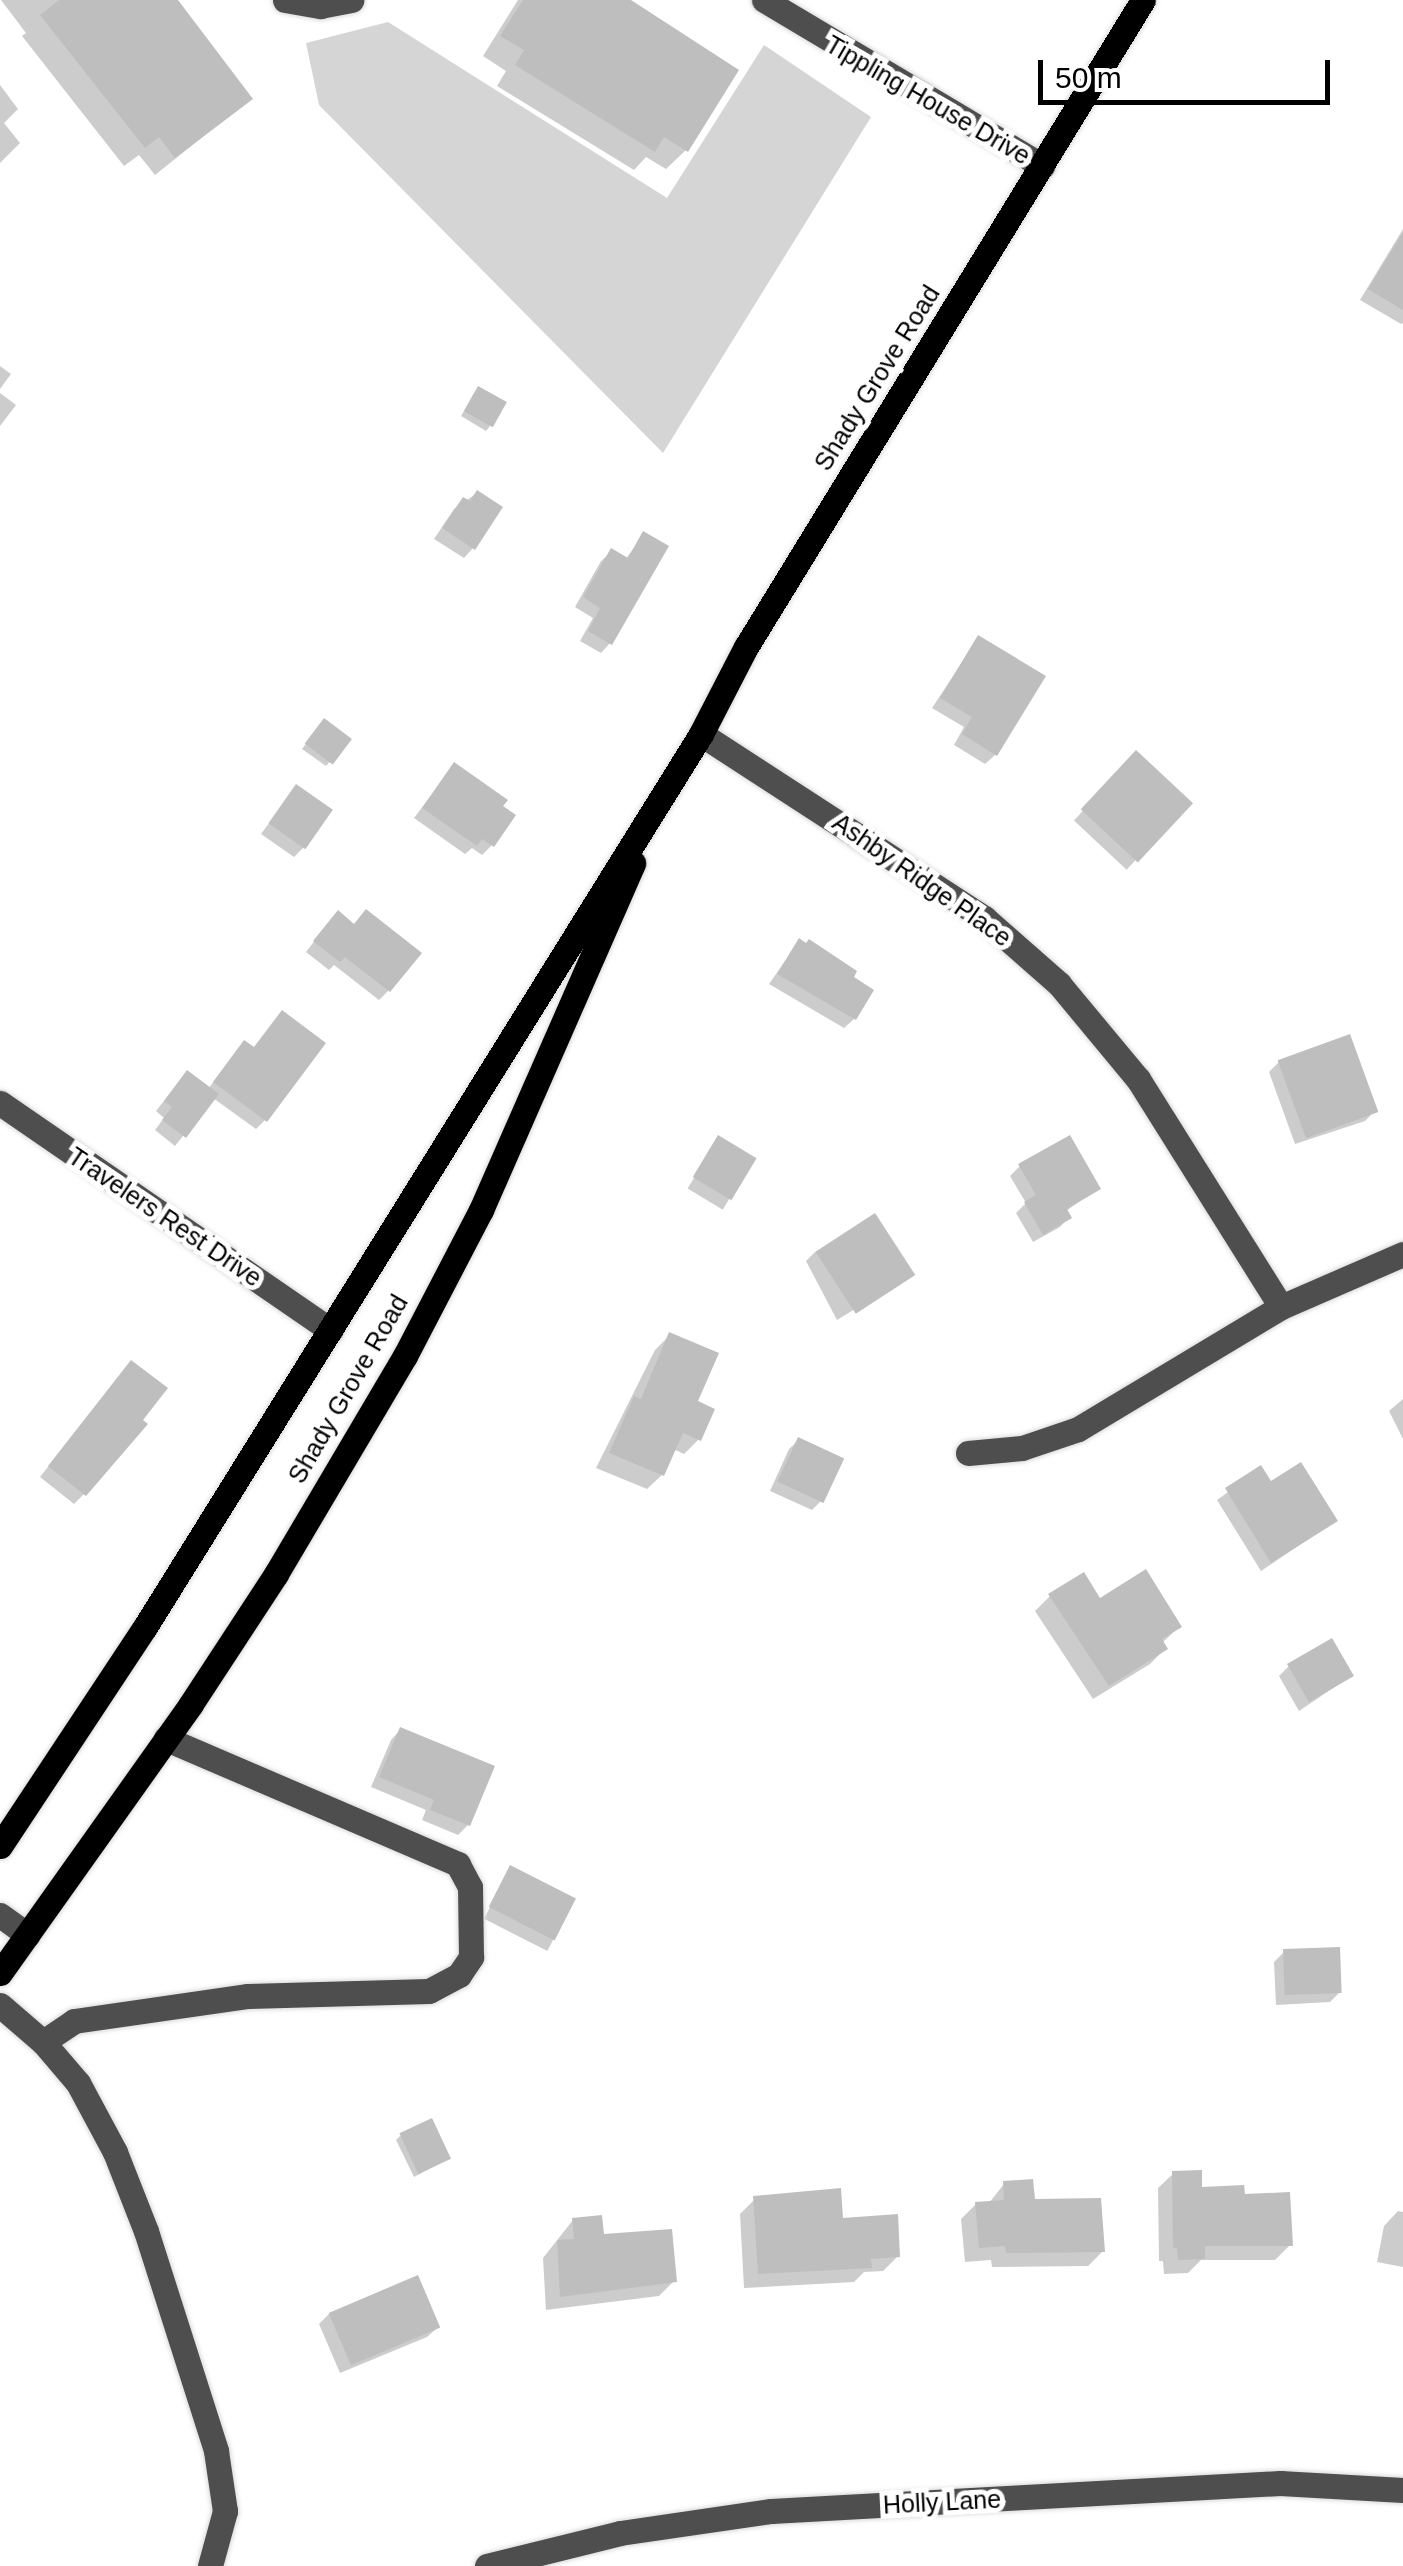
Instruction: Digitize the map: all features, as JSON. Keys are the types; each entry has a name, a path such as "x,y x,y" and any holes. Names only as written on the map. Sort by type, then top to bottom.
{"main road":[{"name":"Shady Grove Road","path":"0,1846 145,1627 701,734 746,647 1144,0"},
{"name":"Shady Grove Road","path":"0,1973 166,1739 276,1574 438,1292 481,1210 664,789"}],"street":[{"path":"286,0 320,6 350,0"},
{"name":"Tippling House Drive","path":"764,0 1042,166"},
{"name":"Ashby Ridge Place","path":"701,734 984,918 1058,984 1138,1079 1281,1307"},
{"name":"Travelers Rest Drive","path":"0,1103 330,1330"},
{"path":"968,1453 1022,1448 1078,1429 1281,1307 1403,1254"},
{"path":"44,2042 74,2021 248,1996 429,1990 459,1974 471,1957 470,1887 458,1864 166,1739"},
{"path":"0,1914 28,1935"},
{"path":"0,2005 44,2042 78,2083 109,2138 146,2231 186,2352 223,2488 225,2511 210,2566"},
{"name":"Holly Lane","path":"486,2566 620,2533 771,2512 1280,2483 1403,2490"}],"shaded area":[{"path":"388,22 667,198 764,45 871,117 663,453 319,105 306,43"}],"building":[{"path":"59,0 178,0 253,99 175,158 159,137 145,148 40,15"},
{"path":"523,0 631,0 739,70 688,152 664,137 655,152 515,65 524,50 500,36"},
{"path":"1403,232 1403,310 1368,289"},
{"path":"478,386 507,402 493,427 464,411"},
{"path":"477,490 503,507 475,550 442,528 463,497 470,501"},
{"path":"643,531 669,546 612,645 588,631 600,608 583,597 611,548 628,558"},
{"path":"978,635 1046,676 997,756 962,734 972,717 940,698"},
{"path":"324,718 352,739 333,765 305,744"},
{"path":"1136,750 1193,803 1138,862 1081,809"},
{"path":"454,762 508,800 503,806 516,815 494,847 482,839 477,846 422,808"},
{"path":"296,784 333,810 305,849 268,823"},
{"path":"366,909 422,953 390,992 345,957 340,962 313,941 338,910 354,924"},
{"path":"799,938 806,943 809,939 857,971 854,977 874,990 856,1020 777,974"},
{"path":"282,1010 326,1043 267,1122 213,1082 244,1040 254,1047"},
{"path":"1350,1034 1378,1112 1306,1138 1278,1060"},
{"path":"187,1070 219,1094 186,1138 162,1120 172,1107 164,1101"},
{"path":"718,1135 757,1158 731,1200 693,1177"},
{"path":"1070,1135 1101,1189 1067,1209 1072,1218 1043,1235 1024,1202 1036,1195 1018,1164"},
{"path":"875,1213 915,1275 856,1314 815,1252"},
{"path":"669,1332 719,1353 698,1401 715,1409 701,1441 683,1433 664,1476 609,1453 634,1396 641,1399"},
{"path":"131,1360 168,1388 143,1420 148,1424 86,1496 48,1466"},
{"path":"798,1437 844,1459 824,1503 777,1481"},
{"path":"1301,1462 1338,1521 1271,1563 1225,1488 1261,1465 1271,1481"},
{"path":"1146,1569 1182,1627 1162,1639 1168,1649 1109,1686 1048,1594 1084,1572 1100,1598"},
{"path":"1332,1638 1354,1676 1309,1702 1287,1664"},
{"path":"400,1727 495,1766 470,1826 430,1810 434,1800 379,1777"},
{"path":"510,1865 576,1899 555,1940 489,1907"},
{"path":"1340,1947 1342,1993 1285,1995 1283,1949"},
{"path":"432,2118 451,2159 418,2174 399,2133"},
{"path":"1202,2170 1202,2187 1244,2185 1245,2194 1290,2192 1293,2246 1205,2246 1205,2259 1178,2260 1177,2248 1173,2248 1172,2171"},
{"path":"1033,2179 1035,2199 1101,2198 1105,2252 1006,2253 1005,2246 979,2248 975,2202 1004,2200 1003,2181"},
{"path":"841,2188 843,2218 898,2214 900,2257 871,2259 872,2268 758,2274 753,2196"},
{"path":"602,2215 604,2234 672,2229 677,2282 560,2297 557,2240 574,2239 572,2218"},
{"path":"418,2275 440,2327 351,2365 329,2313"}]}
